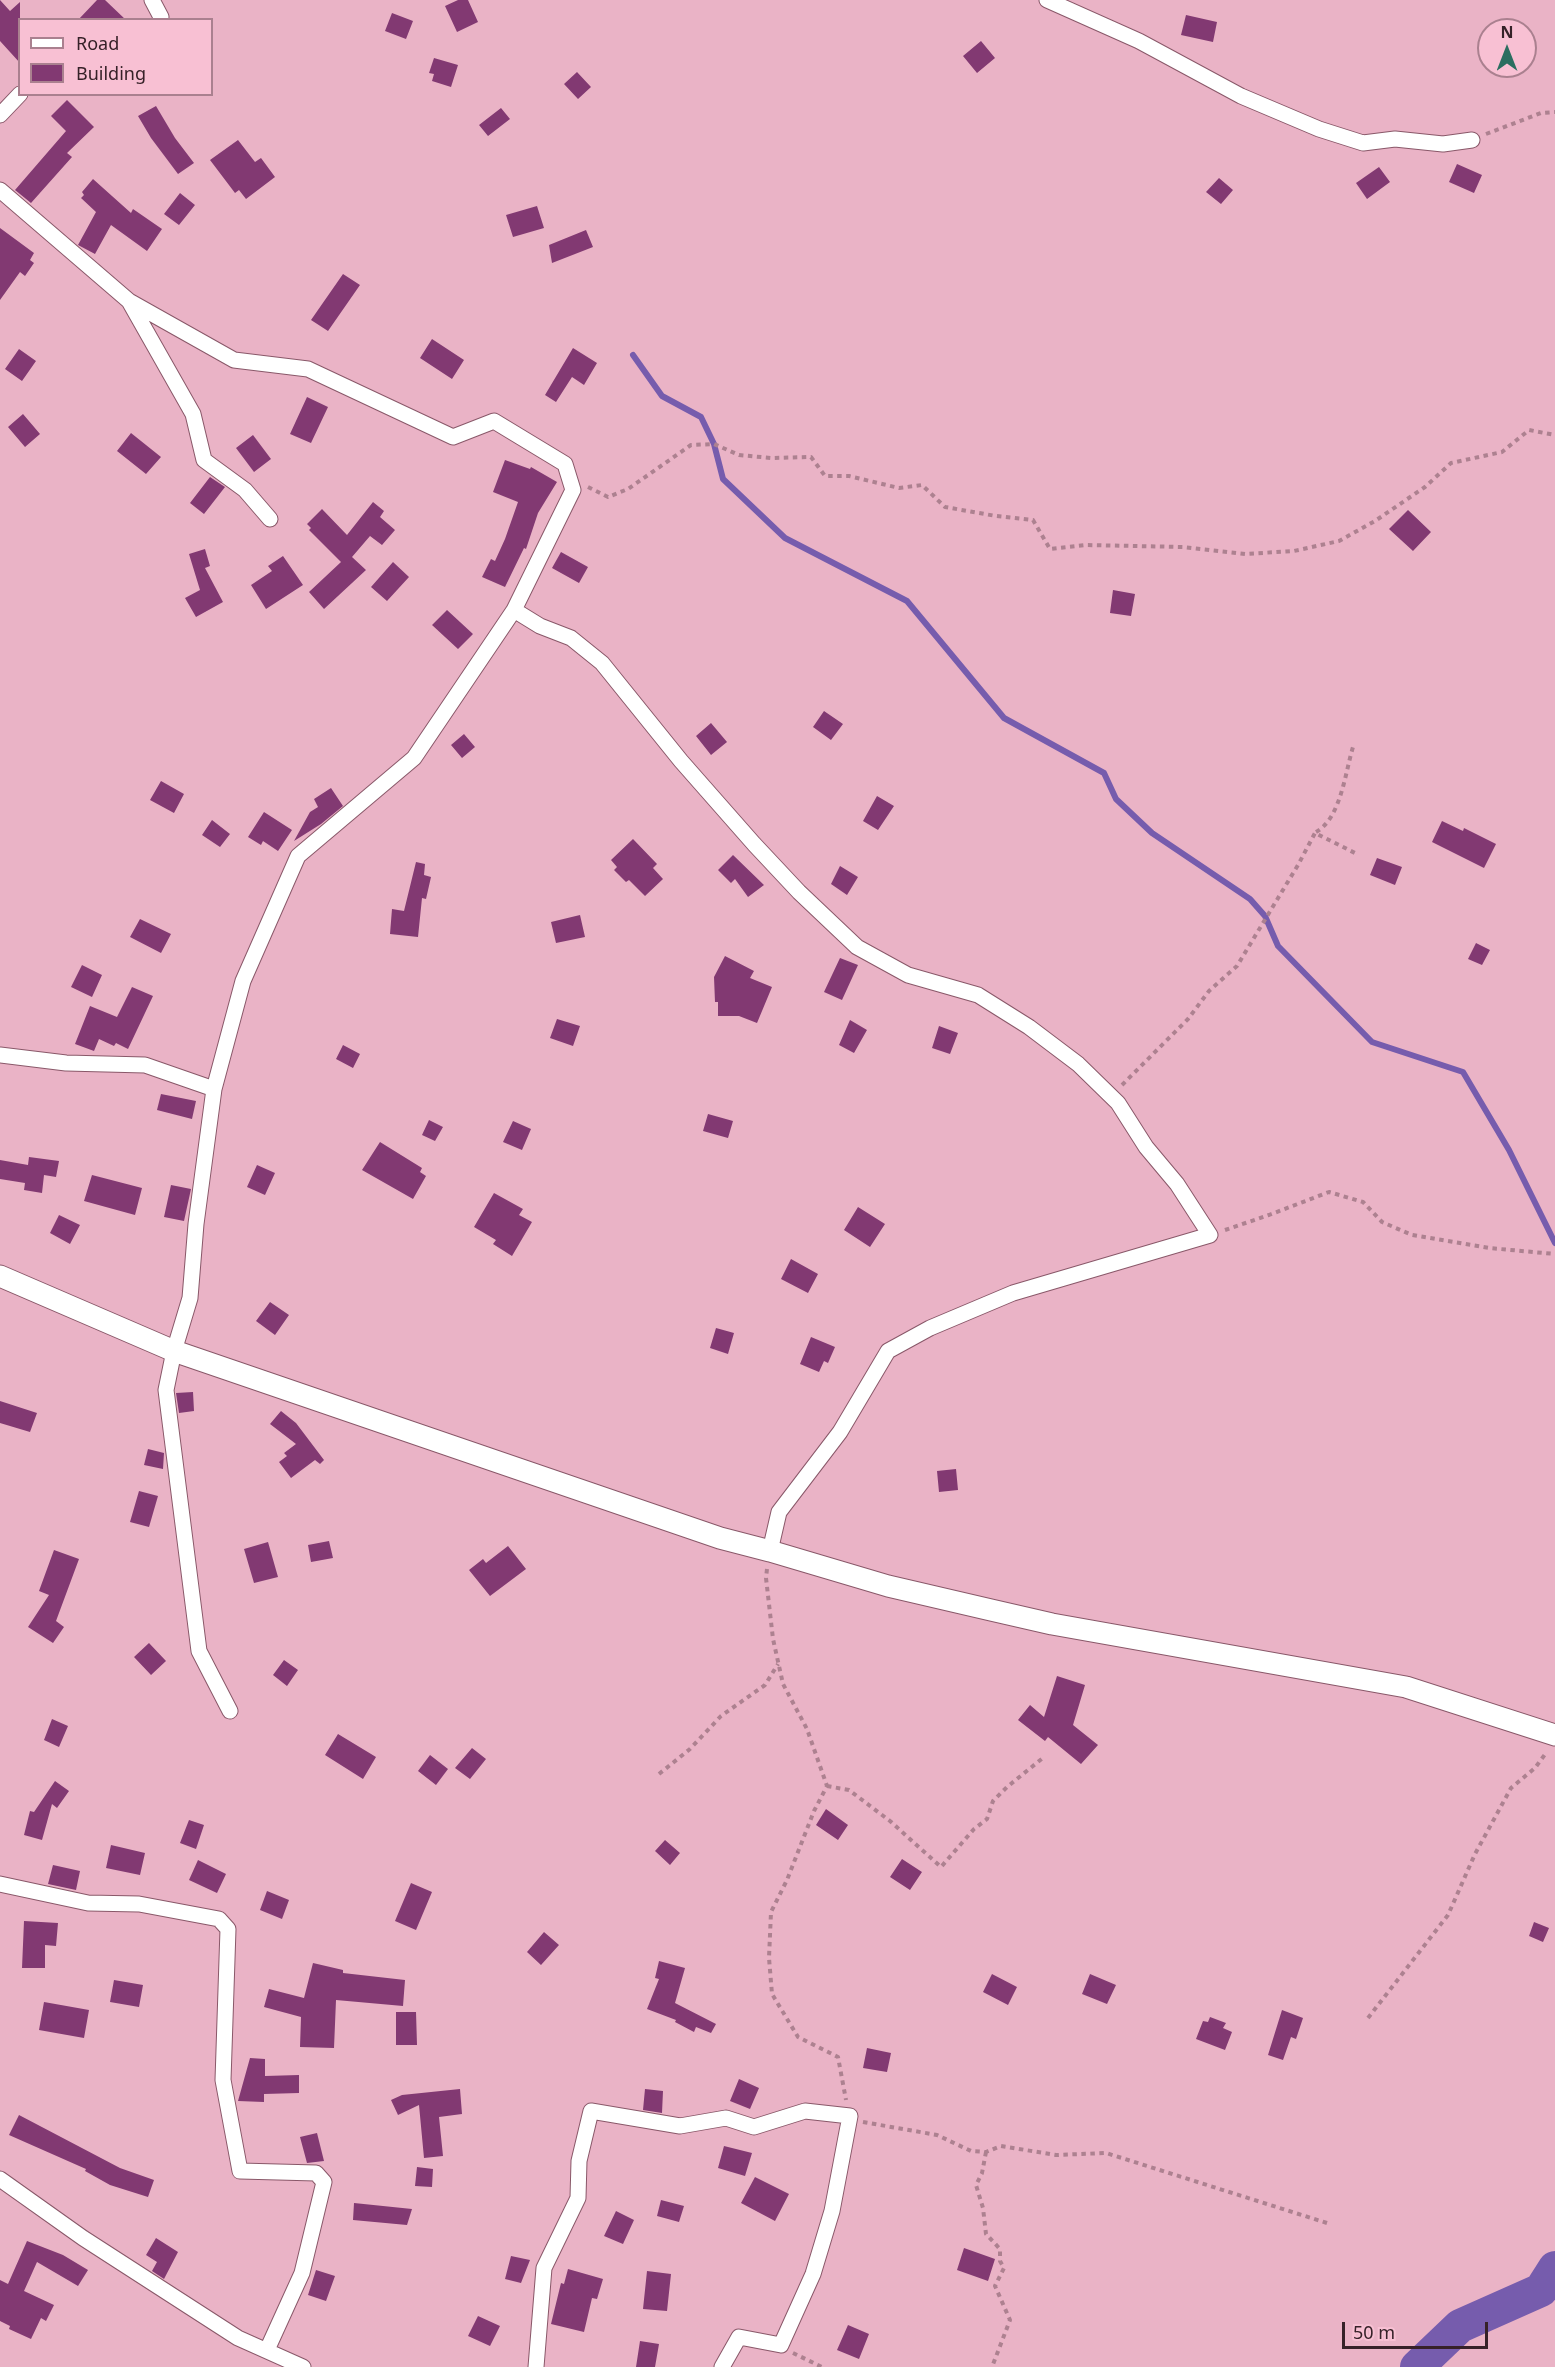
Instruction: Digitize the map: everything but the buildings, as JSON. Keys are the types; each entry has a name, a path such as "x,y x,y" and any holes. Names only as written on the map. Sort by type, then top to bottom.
{"street":[{"path":"152,0 161,18"},
{"path":"1047,0 1139,41 1241,96 1341,136 1363,143 1395,139 1443,144 1472,140"},
{"path":"0,115 18,96"},
{"path":"0,190 129,301 234,360 308,369 453,437 494,421 565,464 573,490 514,610 414,758 298,856 243,981 214,1089 196,1224 190,1298 174,1351 166,1390 200,1651 230,1711"},
{"path":"129,301 193,414 204,460 245,490 270,519"},
{"path":"514,610 540,626 571,638 602,663 681,761 754,844 799,892 857,947 908,975 978,994 1038,1033 1078,1064 1118,1103 1146,1147 1177,1184 1210,1235 1013,1293 930,1328 888,1351 840,1432 779,1512 770,1551"},
{"path":"0,1055 66,1063 145,1065 214,1089"},
{"path":"0,1276 174,1351 720,1538 888,1586 1042,1622 1406,1687 1552,1742"},
{"path":"0,1884 88,1903 139,1904 219,1918 228,1929 223,2080 240,2171 316,2173 324,2182 302,2273 267,2350"},
{"path":"536,2367 544,2268 578,2198 579,2161 591,2111 680,2126 726,2118 754,2127 805,2111 850,2116 832,2211 813,2274 781,2345 739,2337 722,2367"},
{"path":"0,2179 83,2238 238,2338 303,2367"}],"path":[{"path":"1472,140 1540,113 1555,111"},
{"path":"573,490 586,486 608,496 628,489 691,445 714,444 739,455 771,458 811,457 825,476 849,476 899,488 922,485 945,507 1032,520 1050,549 1086,545 1183,547 1245,554 1294,551 1339,541 1375,521 1425,487 1451,463 1502,452 1529,430 1555,435"},
{"path":"1110,1096 1149,1060 1188,1019 1209,991 1237,966 1315,833 1324,827 1337,802 1353,747"},
{"path":"1315,833 1357,854"},
{"path":"1210,1235 1329,1192 1363,1202 1382,1222 1412,1235 1489,1248 1555,1254"},
{"path":"770,1551 766,1578 778,1664 783,1683 807,1729 827,1786 771,1912 769,1958 772,1994 798,2037 838,2057 850,2116 865,2123 937,2136 971,2151 986,2152 1001,2146 1056,2155 1106,2152 1327,2223"},
{"path":"659,1774 690,1749 721,1716 765,1685 778,1664"},
{"path":"1368,2018 1448,1915 1475,1854 1511,1788 1535,1768 1552,1742"},
{"path":"827,1786 849,1790 890,1821 941,1867 974,1829 987,1819 993,1801 1007,1786 1044,1757"},
{"path":"986,2152 982,2173 976,2185 983,2208 986,2234 1000,2249 999,2261 1004,2268 995,2286 1010,2320 992,2367"},
{"path":"774,2344 822,2367"}],"waterway":[{"path":"633,355 662,396 701,417 714,444 723,479 785,538 907,601 1004,718 1104,773 1116,799 1152,833 1250,899 1265,916 1278,946 1372,1042 1463,1072 1509,1150 1555,1243"},
{"path":"1417,2367 1460,2326 1541,2290 1555,2268"}]}
